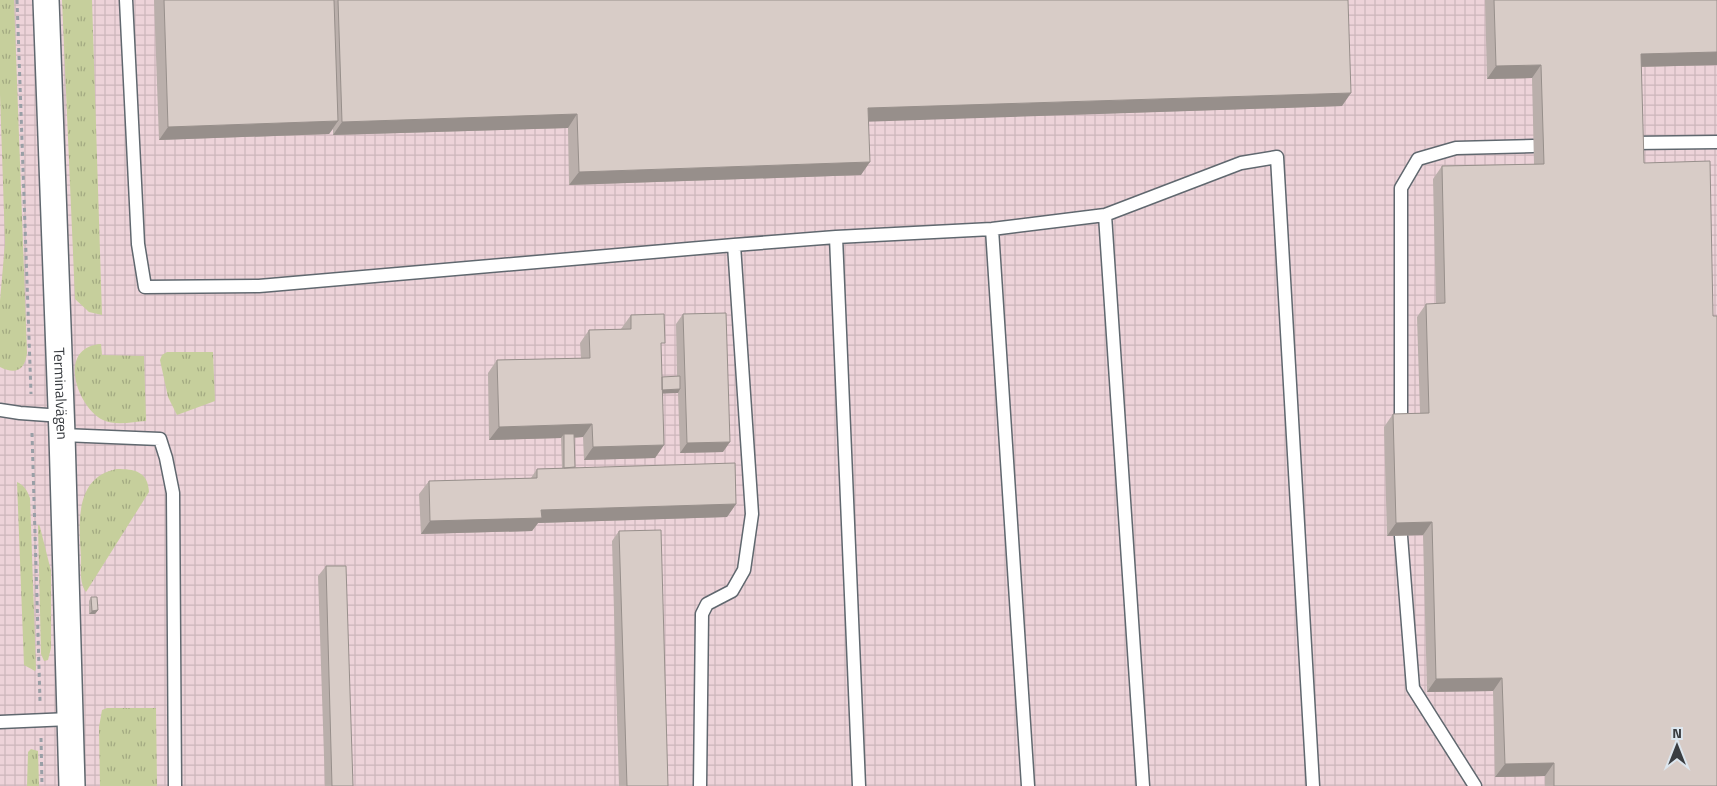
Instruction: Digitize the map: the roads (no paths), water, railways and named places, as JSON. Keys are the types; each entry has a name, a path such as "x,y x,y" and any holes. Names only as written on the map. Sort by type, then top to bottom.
{"street":[{"name":"Terminalvägen","path":"46,0 62,426 72,786"}],"lane":[{"path":"126,0 138,244 145,287 260,286 836,237 992,229 1105,215 1241,163 1277,157 1314,786"},
{"path":"1633,144 1717,142"},
{"path":"1401,414 1402,188 1418,159 1456,148 1533,146"},
{"path":"1105,215 1143,786"},
{"path":"992,229 1028,786"},
{"path":"836,237 859,786"},
{"path":"700,786 702,614 707,604 732,591 744,570 752,514 734,245"},
{"path":"0,410 20,413 62,426 160,439 173,493 175,786"},
{"path":"1401,536 1413,688 1475,786"},
{"path":"0,722 70,719"}]}
